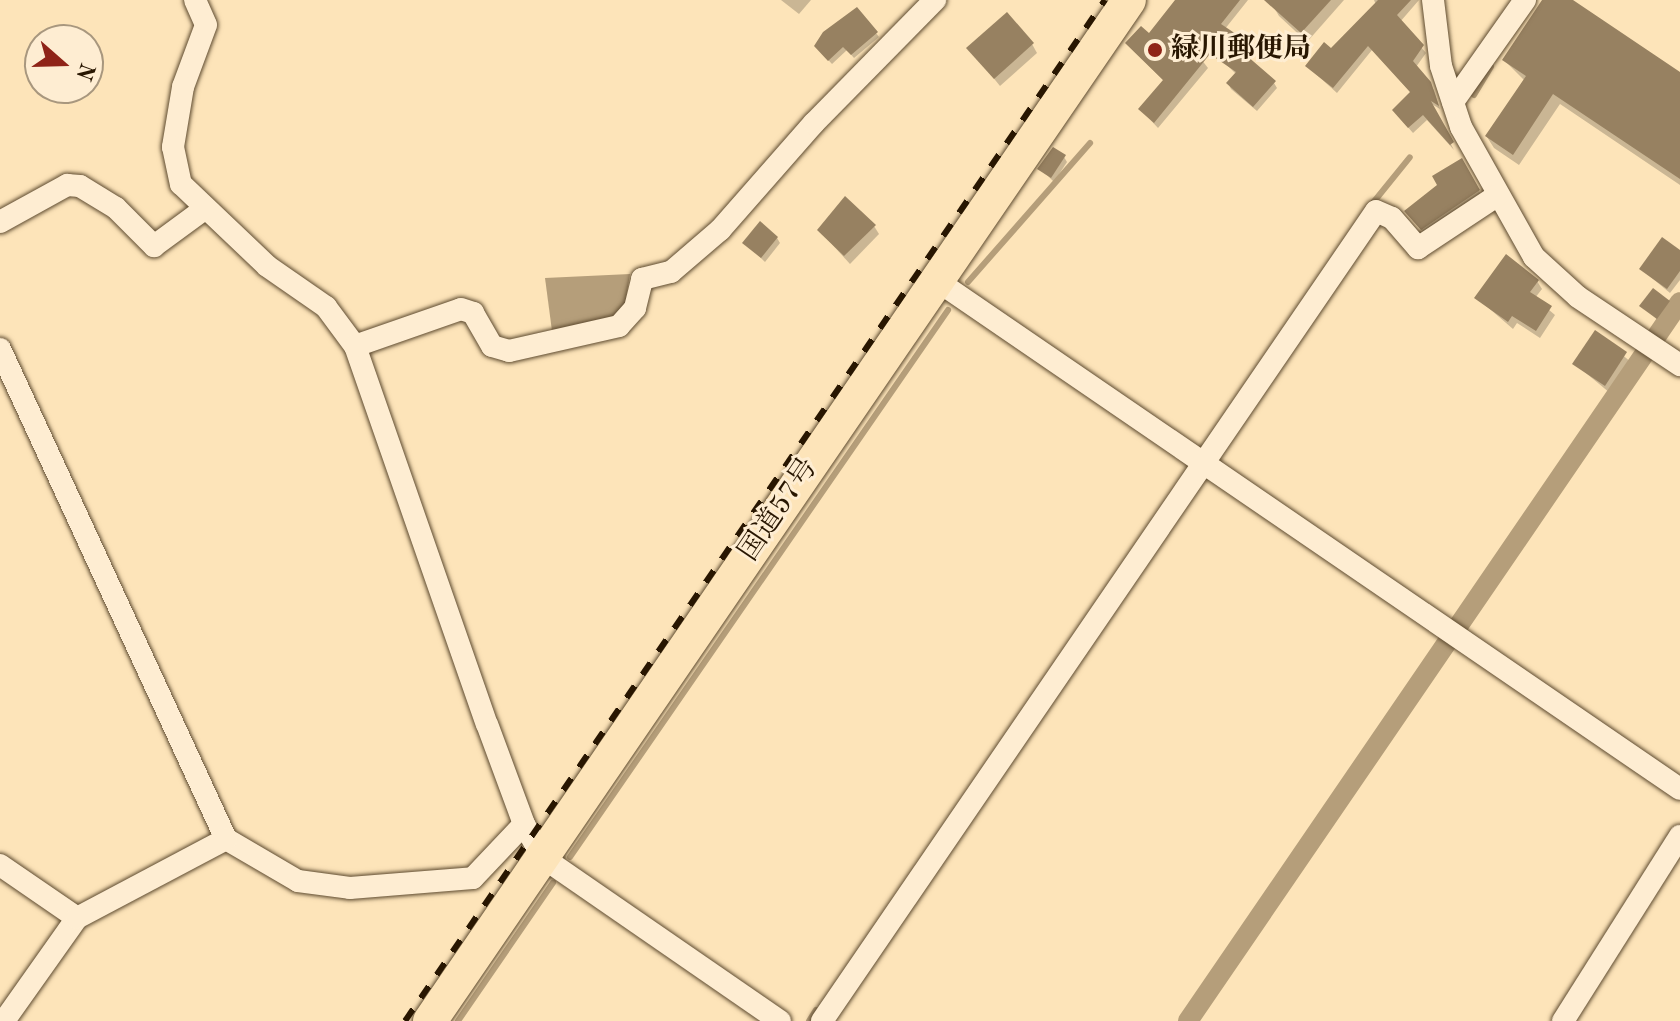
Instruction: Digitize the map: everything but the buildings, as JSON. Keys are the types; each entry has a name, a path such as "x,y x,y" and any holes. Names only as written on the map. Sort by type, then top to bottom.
{"highway":[{"name":"国道57号","path":"430,1021 1129,0"}],"street":[{"path":"195,0 206,25 183,87 173,147 181,184 203,210 267,266 326,307 355,346 403,495 524,824 542,857 780,1021"},
{"path":"355,346 461,309 473,313 492,346 509,351 619,326 635,308 642,279 671,272 720,230 814,123 935,0"},
{"path":"1433,0 1441,66 1461,127 1534,257 1578,297 1680,365"},
{"path":"1453,102 1525,0"},
{"path":"0,222 67,185 80,186 116,208 154,246 203,210"},
{"path":"822,1021 1376,211 1392,218 1418,248 1498,195"},
{"path":"936,280 1680,789"},
{"path":"0,349 226,839 298,881 350,888 473,878 524,824"},
{"path":"1563,1021 1680,836"},
{"path":"4,1021 77,918 226,839"},
{"path":"0,865 77,918"}],"shaded area":[{"path":"630,274 625,305 616,321 552,331 545,278"}],"waterway":[{"path":"1474,95 1491,67"},
{"path":"968,282 1090,143"},
{"path":"1372,204 1410,157"},
{"path":"1188,1021 1680,302"},
{"path":"570,857 948,310"},
{"path":"458,1021 553,883"},
{"path":"809,1021 816,1010"}],"railway":[{"path":"405,1021 1105,0"}],"place":[{"name":"緑川郵便局","path":"1155,50"}]}
